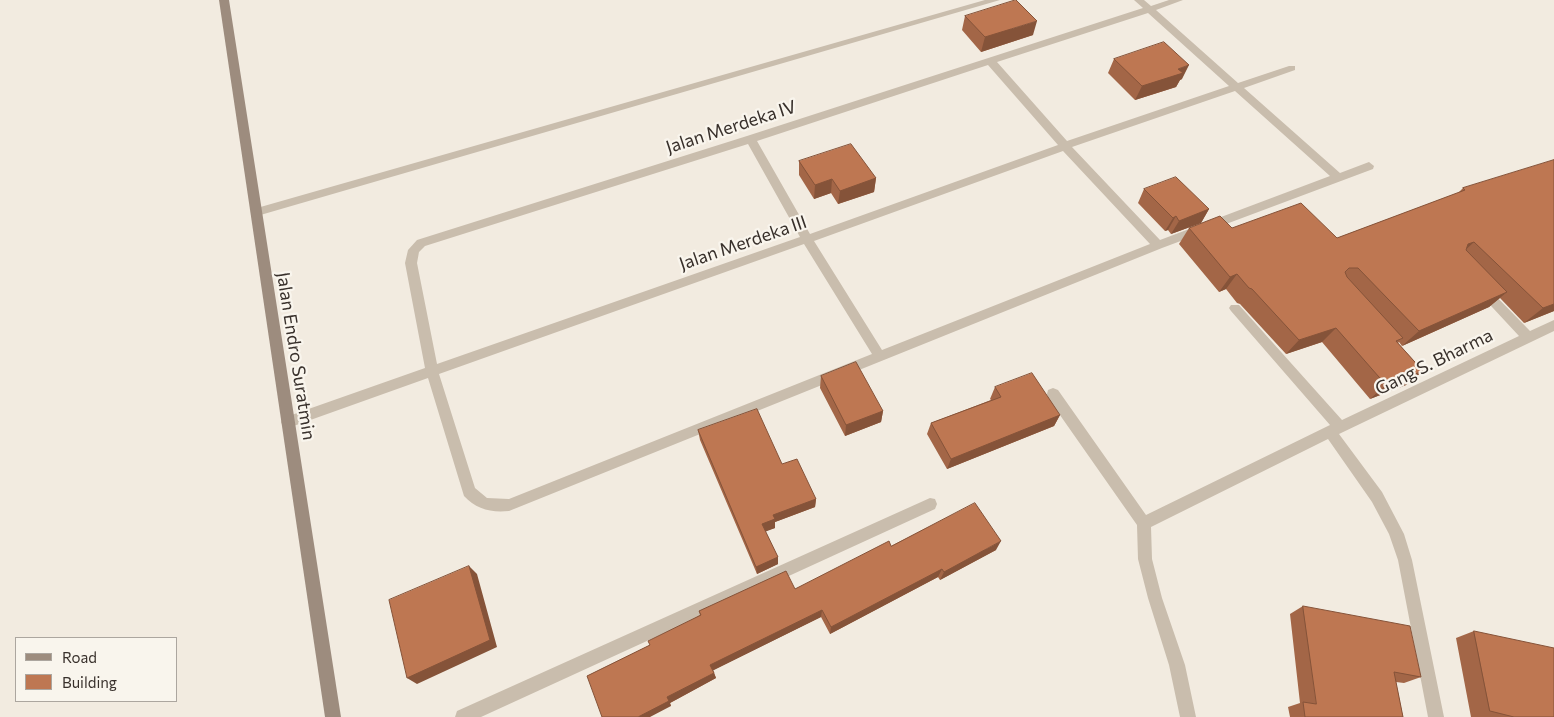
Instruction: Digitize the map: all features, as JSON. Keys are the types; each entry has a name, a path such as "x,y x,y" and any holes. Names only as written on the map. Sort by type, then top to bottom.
{"main road":[{"name":"Jalan Endro Suratmin","path":"224,0 333,717"}],"street":[{"path":"257,212 995,0"},
{"path":"1139,0 1339,178"},
{"name":"Jalan Merdeka IV","path":"1178,0 991,62 422,243 414,250 411,263 432,372 469,491 476,500 498,506 509,505 1158,246 1368,166"},
{"path":"991,62 1065,146 1158,246"},
{"name":"Jalan Merdeka III","path":"288,422 1065,146 1292,68"},
{"path":"751,139 807,239 880,357"},
{"path":"1476,284 1528,337"},
{"path":"1235,308 1335,429 1390,519 1405,560 1436,717"},
{"name":"Gang S. Bharma","path":"1144,523 1335,429 1423,380 1554,325"},
{"path":"1053,394 1144,523 1145,559 1155,598 1177,665 1188,717"},
{"path":"463,717 930,504"}],"building":[{"path":"1016,0 1037,21 985,37 965,16"},
{"path":"1164,42 1189,65 1178,69 1183,73 1142,86 1114,59"},
{"path":"851,144 876,178 840,191 832,179 815,185 799,161"},
{"path":"1554,160 1554,304 1543,308 1474,242 1468,244 1466,250 1507,292 1419,331 1358,268 1349,268 1345,272 1347,277 1403,338 1396,341 1423,371 1386,385 1336,328 1299,340 1237,274 1230,277 1189,228 1220,216 1232,228 1301,203 1337,238 1465,190 1463,188"},
{"path":"1176,177 1209,209 1179,221 1176,216 1173,218 1144,189"},
{"path":"856,362 883,411 846,425 821,376"},
{"path":"1032,373 1060,415 951,459 931,423 1001,397 995,387"},
{"path":"757,409 782,464 797,459 816,499 773,515 775,519 762,524 778,557 756,567 698,430"},
{"path":"975,503 1001,541 944,572 942,569 831,627 822,610 710,665 714,673 667,697 669,701 638,717 602,717 587,676 650,645 648,641 701,615 699,611 786,571 795,589 889,541 891,546"},
{"path":"469,566 490,640 407,678 389,600"},
{"path":"1303,606 1410,626 1421,677 1394,672 1403,717 1305,717 1303,702 1316,704"},
{"path":"1474,631 1554,648 1554,717 1514,717 1490,711"}]}
